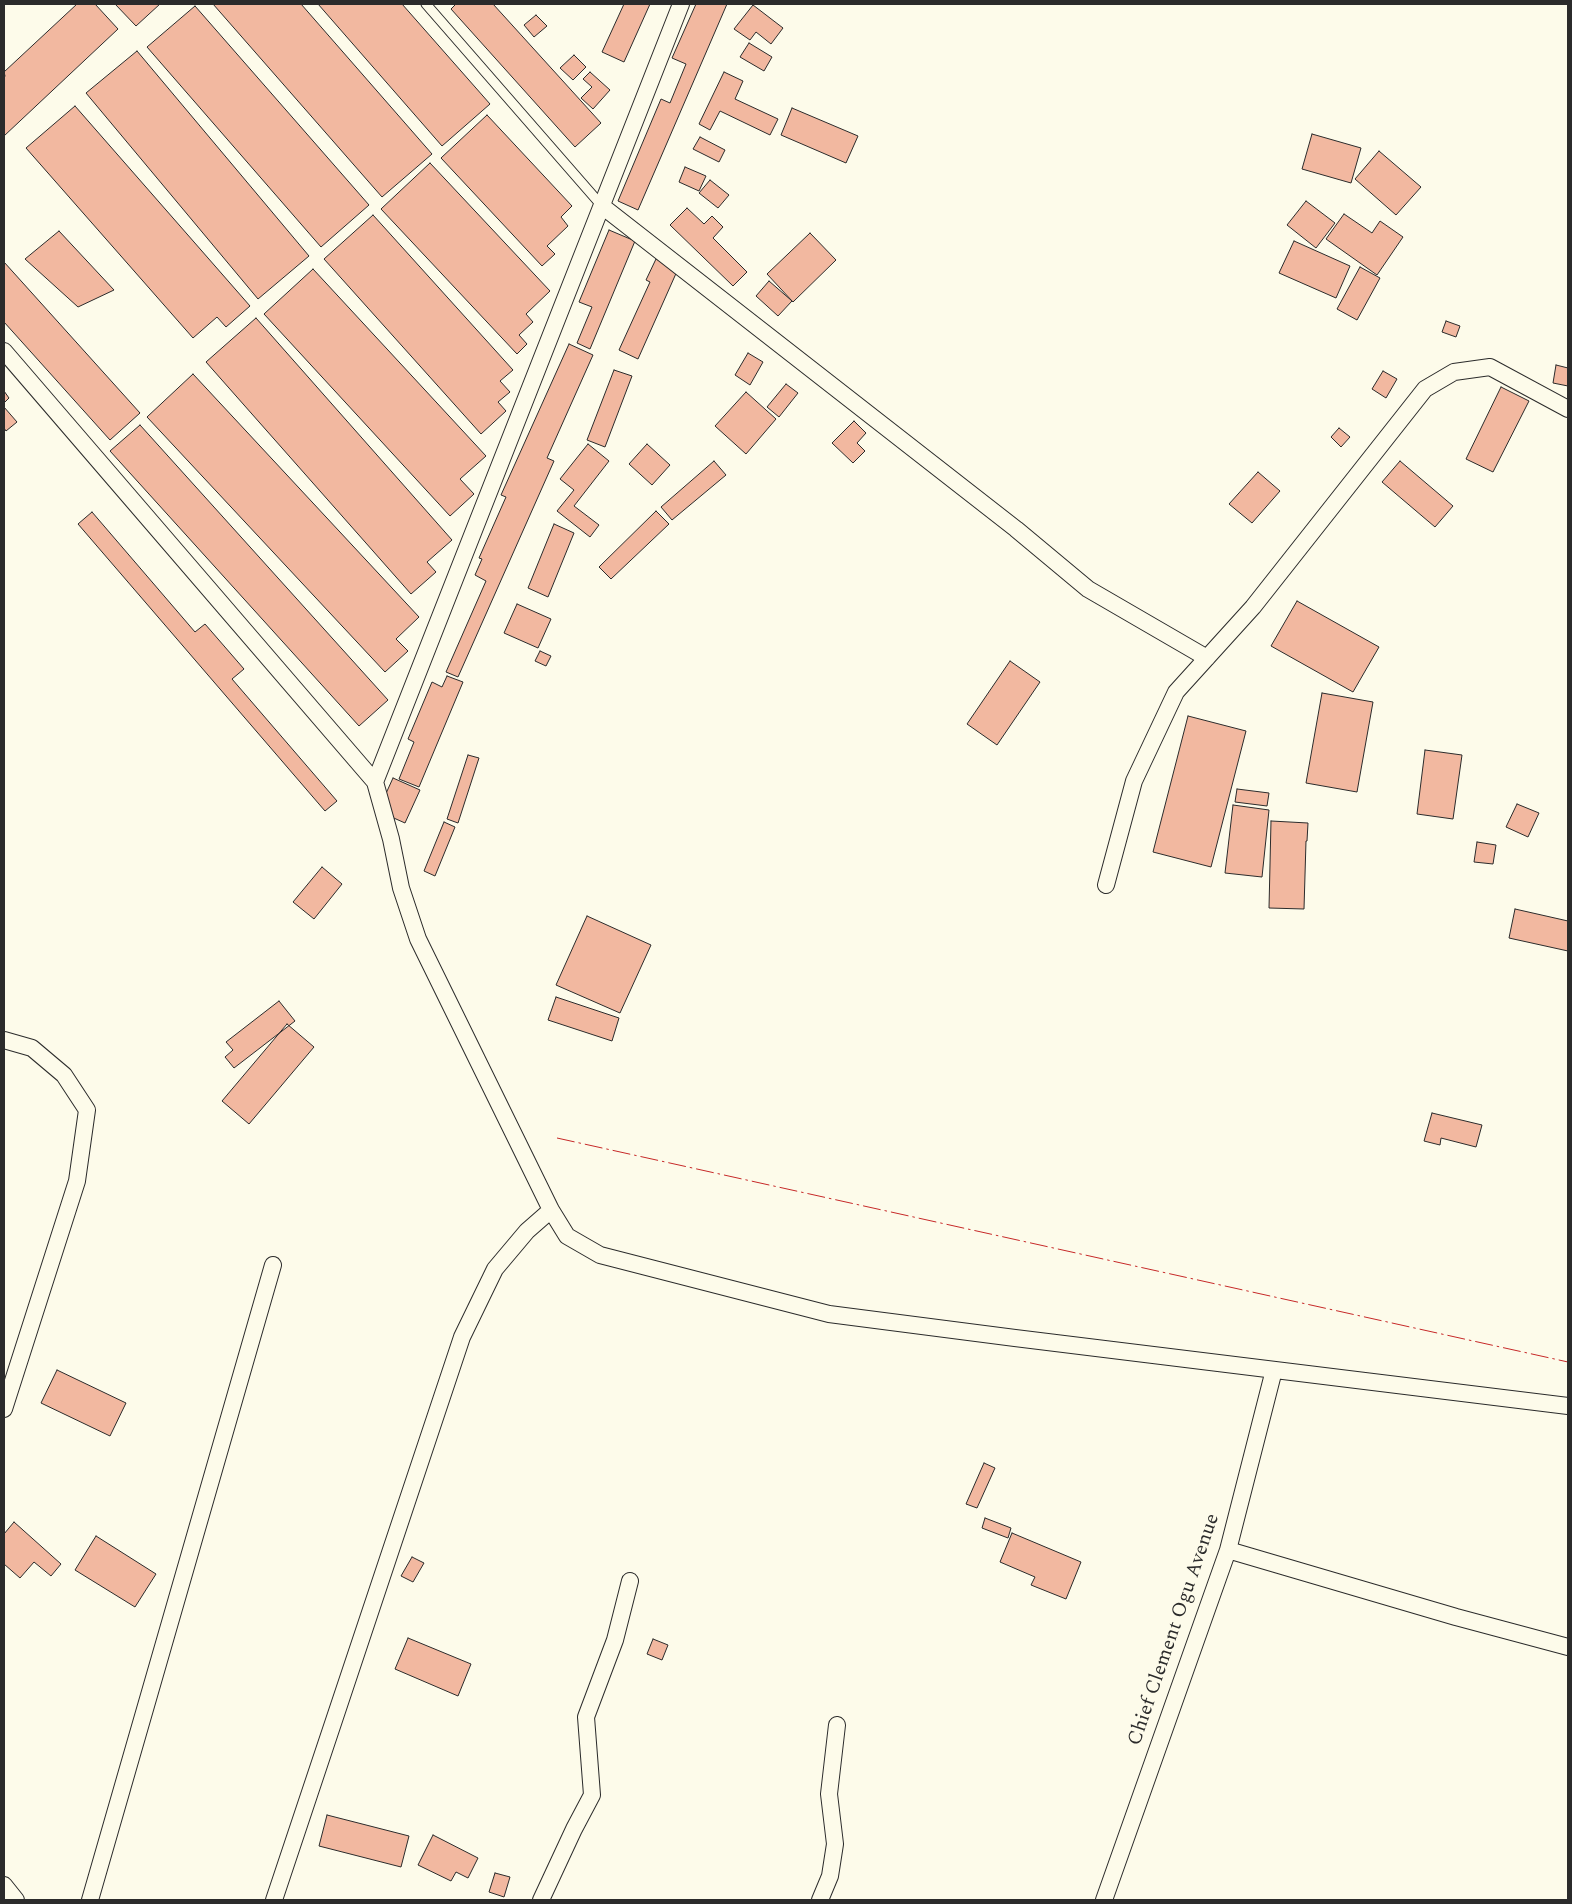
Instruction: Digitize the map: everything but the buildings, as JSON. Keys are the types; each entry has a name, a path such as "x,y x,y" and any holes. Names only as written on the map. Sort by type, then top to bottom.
{"street":[{"path":"375,782 681,4"},
{"path":"602,206 1008,523 1088,589 1207,658"},
{"path":"4,352 375,782 391,839 401,888 418,939 550,1210 567,1236 600,1255 829,1314 1568,1406"},
{"path":"1106,885 1134,781 1176,692 1253,607 1425,388 1454,372 1490,367 1568,409"},
{"path":"4,1040 32,1048 64,1075 87,1110 78,1181 4,1409"},
{"path":"274,1900 462,1337 495,1269 527,1231 550,1210"},
{"path":"90,1900 273,1264"},
{"name":"Chief Clement Ogu Avenue","path":"1104,1900 1228,1550 1274,1370"},
{"path":"1228,1550 1456,1617 1568,1647"},
{"path":"541,1900 592,1795 586,1717 616,1640 630,1582"},
{"path":"820,1900 830,1876 835,1844 829,1794 837,1725"},
{"path":"4,1885 16,1900"}],"lane":[{"path":"426,4 602,206"}],"power":[{"path":"557,1138 1568,1362"}]}
